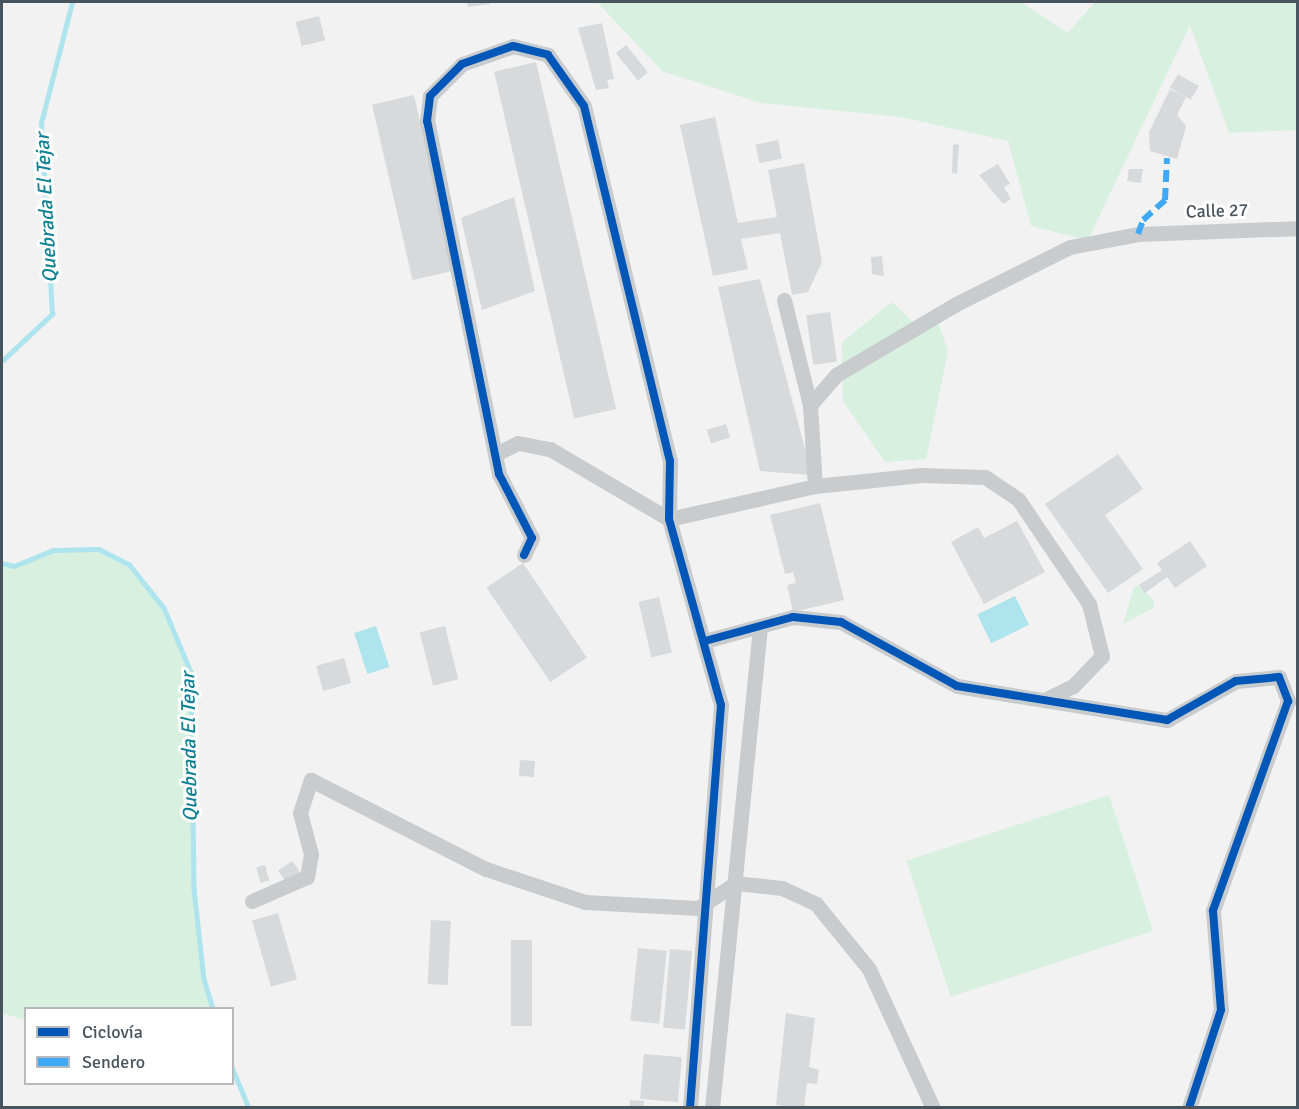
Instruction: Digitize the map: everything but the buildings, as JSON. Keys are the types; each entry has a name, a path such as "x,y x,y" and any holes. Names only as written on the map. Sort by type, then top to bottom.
{"street":[{"path":"524,555 532,538 499,474 498,453 427,121 430,96 462,64 513,46 548,56 584,106 670,461 669,519 705,641 721,705 690,1107"},
{"name":"Calle 27","path":"810,405 836,375 956,303 1070,247 1138,234 1298,228"},
{"path":"784,300 810,405 815,486"},
{"path":"498,453 518,443 550,449 669,519 815,486 921,475 985,477 1018,499 1089,604 1102,656 1073,686 1048,698"},
{"path":"705,641 760,629 793,617 841,622 957,686 1048,698 1167,720 1236,681 1263,675 1279,677 1288,701 1213,911 1221,1010 1189,1107"},
{"path":"712,1107 760,629"},
{"path":"252,901 307,877 311,854 300,813 311,780 486,869 585,902 706,905 736,883 782,888 816,904 869,969 933,1107"},
{"path":"700,995 722,996"}],"green space":[{"path":"597,2 1021,2 1068,33 1095,2 1297,2 1297,130 1229,133 1190,25 1088,240 1031,226 1008,141 901,117 761,103 662,71"},
{"path":"892,302 919,328 937,320 948,351 926,459 885,462 843,401 842,342"},
{"path":"99,549 129,564 164,608 191,672 194,889 204,979 213,1007 24,1007 24,1020 2,1013 2,563 14,566 53,550"},
{"path":"1139,585 1154,601 1153,608 1123,624 1134,587"},
{"path":"1109,795 1153,931 951,997 906,861"}],"water":[{"path":"1015,596 1029,625 991,643 977,614"},
{"path":"376,626 389,667 367,674 354,633"}],"waterway":[{"name":"Quebrada El Tejar","path":"2,361 52,314 41,123 72,2"},
{"name":"Quebrada El Tejar","path":"2,563 14,566 53,550 99,549 129,564 164,608 191,672 194,889 204,979 213,1007"},
{"name":"Quebrada El Tejar","path":"234,1072 249,1108"}],"marked path":[{"path":"1138,234 1143,220 1165,200 1167,158"}],"cycle path":[{"path":"524,555 532,538 499,474 427,121 430,96 462,64 513,46 548,55 584,106 670,461 669,519 721,705 690,1108"},
{"path":"705,641 793,617 841,622 957,686 1167,720 1236,681 1279,677 1288,701 1213,911 1221,1010 1189,1108"}]}
